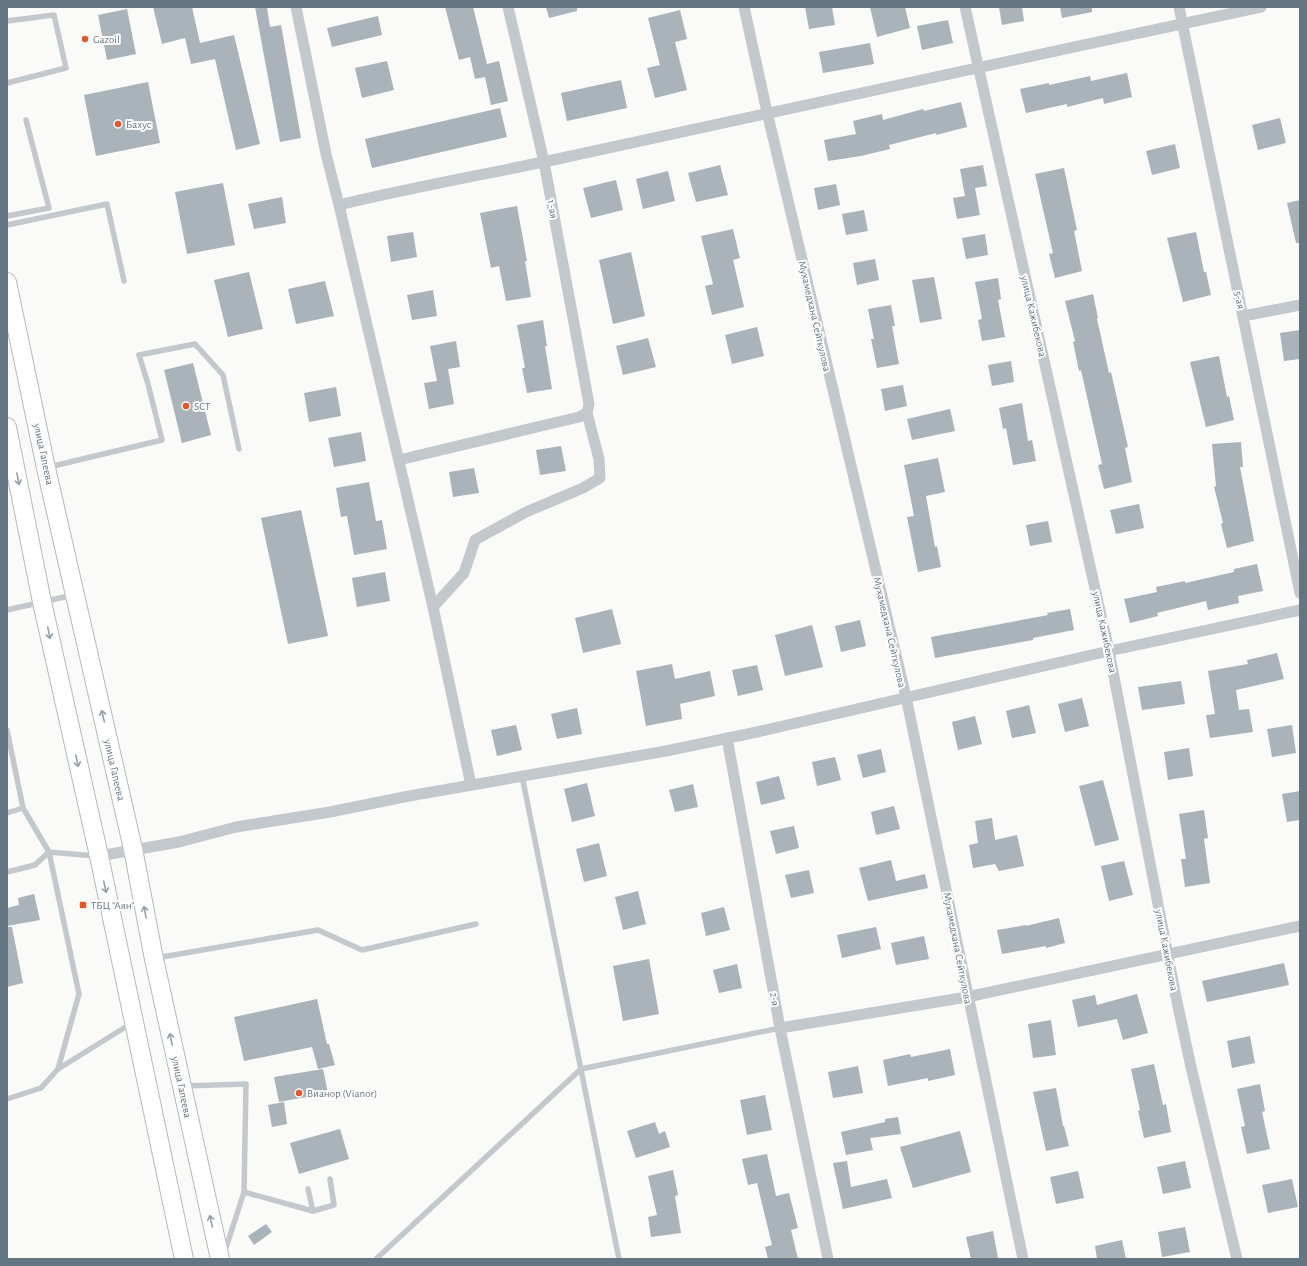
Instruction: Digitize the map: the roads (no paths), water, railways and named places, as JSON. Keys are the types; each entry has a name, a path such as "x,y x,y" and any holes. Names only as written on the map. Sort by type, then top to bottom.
{"highway":[{"name":"улица Гапеева","path":"7,282 46,468 133,849 154,959 181,1086 221,1259"},
{"path":"7,427 42,602 99,856 184,1259"}],"street":[{"path":"296,7 326,154 433,607 470,786"},
{"name":"1 -ая","path":"433,607 464,573 475,540 526,512 583,488 600,478 599,459 587,413 589,404 544,162 508,7"},
{"name":"Мухамедхана Сейткулова","path":"744,7 767,112 906,697 967,997 1023,1259"},
{"name":"улица Кажибекова","path":"965,7 1109,651 1191,1067 1237,1259"},
{"name":"5-ая","path":"1179,7 1184,24 1300,593"},
{"path":"339,205 377,195 544,162 767,112 1261,7"},
{"path":"1243,316 1300,305"},
{"path":"399,460 578,417 587,413"},
{"path":"99,856 179,842 236,827 330,812 409,796 666,751 757,732 1109,651 1300,610"},
{"name":"2-я","path":"727,738 780,1028 828,1259"},
{"path":"780,1028 967,997 1300,926"}],"lane":[{"path":"7,21 54,16 66,68 7,83"},
{"path":"7,216 49,208 26,120"},
{"path":"7,225 107,204 124,280"},
{"path":"46,468 162,440 139,355 195,344 223,375 239,449"},
{"path":"7,610 76,594"},
{"path":"7,730 23,808 49,852 78,994 58,1069"},
{"path":"522,776 619,1259"},
{"path":"7,813 23,808"},
{"path":"7,872 35,866 49,852 99,856"},
{"path":"154,959 318,930 362,950 476,924"},
{"path":"7,1099 41,1088 58,1069 133,1022"},
{"path":"376,1259 581,1069 780,1028"},
{"path":"181,1086 246,1084 244,1192 221,1259"},
{"path":"244,1192 313,1211 334,1205 330,1179"},
{"path":"308,1189 313,1211"}],"place":[{"name":"Gazoil","path":"85,39"},
{"name":"Бахус","path":"118,124"},
{"name":"SCT","path":"186,406"},
{"name":"ТБЦ \"Аян\"","path":"83,905"},
{"name":"Вианор (Vianor)","path":"299,1093"}]}
